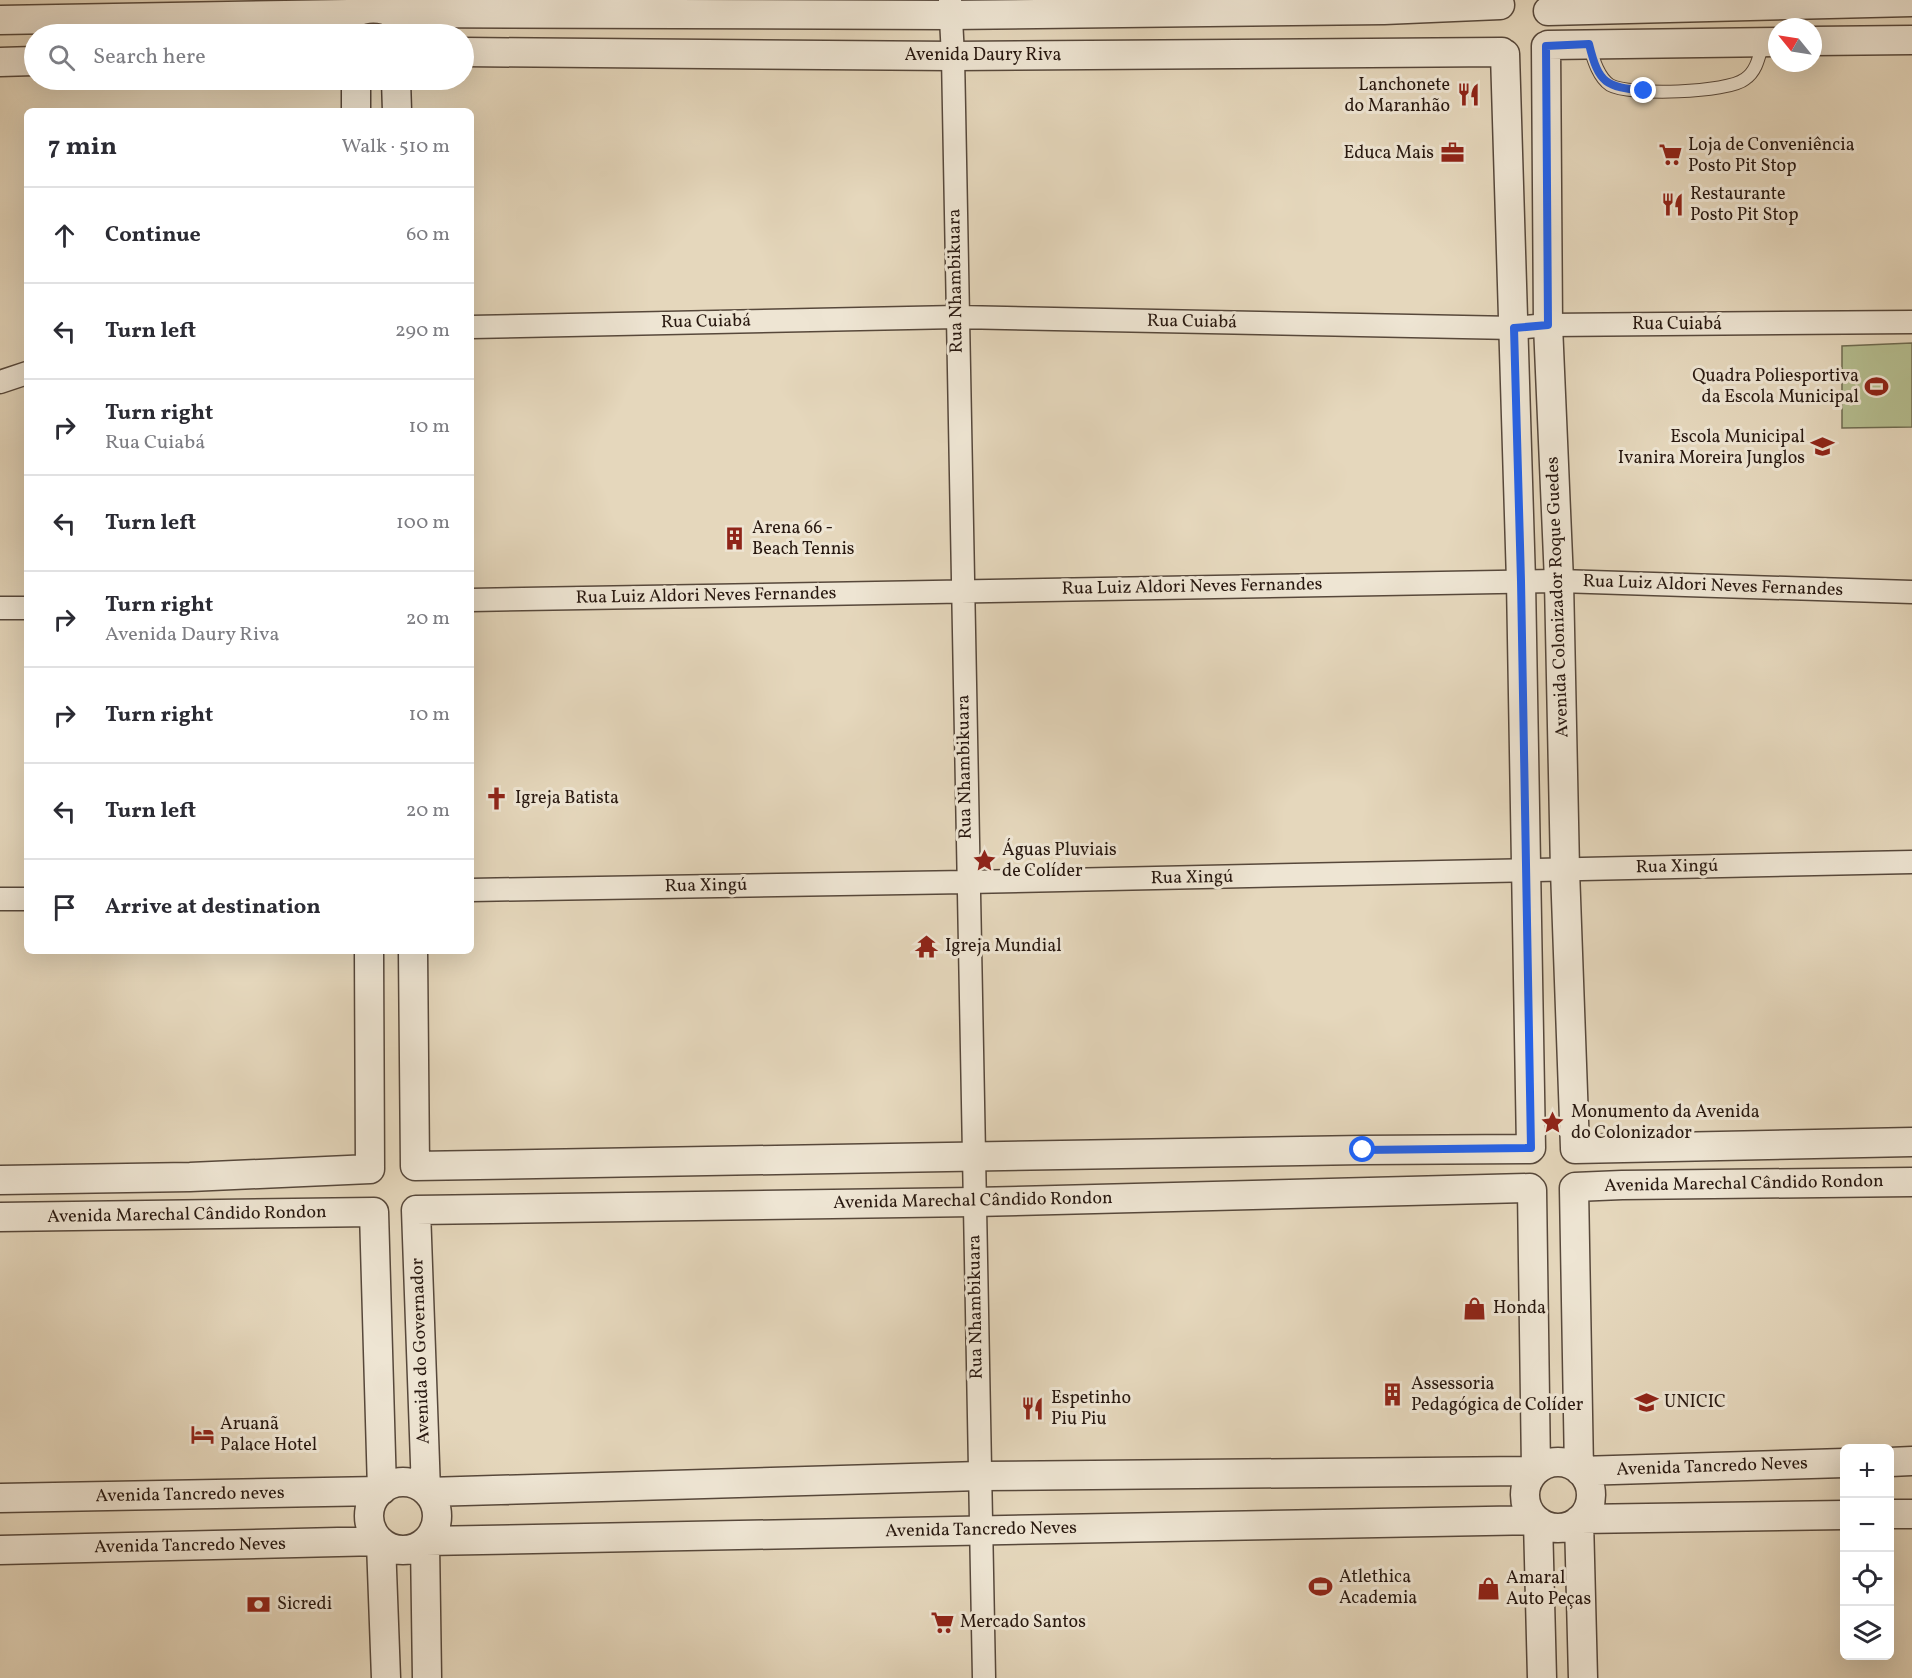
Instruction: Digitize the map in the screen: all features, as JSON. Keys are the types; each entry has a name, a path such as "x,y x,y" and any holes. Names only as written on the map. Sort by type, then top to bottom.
{"street":[{"path":"141,24 349,14 369,1 380,1 400,14 1503,2"},
{"name":"Avenida Colonizador Roque Guedes","path":"1503,2 1491,26 1493,36 1504,53 1514,328 1521,581 1530,1148"},
{"path":"1544,5 1912,2"},
{"name":"Avenida Colonizador Roque Guedes","path":"1544,5 1552,28 1547,45 1548,325 1559,581 1565,870 1575,1149"},
{"name":"Rua Nhambikuara","path":"950,8 953,56 984,1678"},
{"path":"0,20 45,24"},
{"path":"1822,41 1912,40"},
{"path":"1547,45 1768,42"},
{"name":"Avenida Daury Riva","path":"474,52 953,56 1504,53 1522,58 1532,57 1547,45"},
{"path":"356,90 356,108"},
{"path":"396,90 397,108"},
{"name":"Rua Cuiabá","path":"474,327 957,317 1514,328 1548,325 1912,322"},
{"path":"0,382 24,374"},
{"name":"Rua Luiz Aldori Neves Fernandes","path":"474,600 1521,581 1912,592"},
{"path":"0,608 24,608"},
{"name":"Rua Xingú","path":"474,890 1912,862"},
{"path":"0,899 24,899"},
{"path":"369,954 370,1170"},
{"path":"413,954 415,1166"},
{"path":"415,1166 1530,1148 1548,1139 1558,1139 1567,1142 1575,1149 1582,1164 1582,1173 1575,1188 1580,1470"},
{"path":"1575,1149 1912,1142"},
{"path":"1530,1148 1523,1165 1523,1174 1531,1189 1549,1198 1567,1194 1575,1188"},
{"path":"374,1212 391,1219 408,1215 416,1210 424,1193 424,1183 421,1173 415,1166 406,1160 387,1159 377,1162 365,1178 364,1196 374,1212 381,1491"},
{"path":"0,1180 190,1177 370,1170"},
{"name":"Avenida Marechal Cândido Rondon","path":"1575,1188 1622,1185 1912,1182"},
{"path":"1531,1189 1536,1470"},
{"name":"Avenida Marechal Cândido Rondon","path":"416,1210 974,1202 1531,1189"},
{"name":"Avenida do Governador","path":"416,1210 427,1492"},
{"name":"Avenida Marechal Cândido Rondon","path":"0,1217 374,1212"},
{"path":"1894,1462 1912,1461"},
{"path":"1583,1678 1580,1519 1590,1500 1590,1489 1580,1470 1571,1464 1562,1462 1544,1464 1536,1470 1526,1486 1526,1506 1537,1521 1559,1528 1580,1519 1840,1515"},
{"name":"Avenida Tancredo Neves","path":"1580,1470 1840,1463"},
{"path":"427,1492 980,1476 1536,1470"},
{"path":"409,1483 427,1492 434,1502 437,1524 425,1542 415,1549 403,1550 392,1549 381,1542 374,1534 369,1511 373,1500 381,1491 389,1485 409,1483"},
{"name":"Avenida Tancredo neves","path":"0,1498 381,1491"},
{"path":"1894,1514 1912,1514"},
{"path":"1537,1521 1542,1678"},
{"name":"Avenida Tancredo Neves","path":"425,1542 981,1529 1537,1521"},
{"path":"381,1542 386,1678"},
{"name":"Avenida Tancredo Neves","path":"0,1550 381,1542"},
{"path":"425,1542 427,1678"}],"lane":[{"path":"1589,44 1592,57 1604,80 1613,87 1644,91 1687,92 1715,89 1743,82 1750,75 1768,45"}],"green space":[{"name":"Quadra Poliesportiva da Escola Municipal","path":"1912,343 1912,427 1842,428 1842,346"}],"place":[{"name":"Lanchonete do Maranhão","path":"1468,95"},
{"name":"Educa Mais","path":"1452,153"},
{"name":"Loja de Conveniência Posto Pit Stop","path":"1670,155"},
{"name":"Restaurante Posto Pit Stop","path":"1672,204"},
{"name":"Quadra Poliesportiva da Escola Municipal","path":"1877,386"},
{"name":"Escola Municipal Ivanira Moreira Junglos","path":"1823,447"},
{"name":"Arena 66 - Beach Tennis","path":"734,538"},
{"name":"Igreja Batista","path":"497,798"},
{"name":"Águas Pluviais de Colíder","path":"984,860"},
{"name":"Igreja Mundial","path":"927,946"},
{"name":"Monumento da Avenida do Colonizador","path":"1553,1122"},
{"name":"Honda","path":"1475,1308"},
{"name":"Assessoria Pedagógica de Colíder","path":"1393,1394"},
{"name":"UNICIC","path":"1646,1402"},
{"name":"Espetinho Piu Piu","path":"1033,1408"},
{"name":"Aruanã Palace Hotel","path":"202,1434"},
{"name":"Atlethica Academia","path":"1321,1587"},
{"name":"Amaral Auto Peças","path":"1488,1588"},
{"name":"Sicredi","path":"259,1604"},
{"name":"Mercado Santos","path":"942,1622"}],"route":[{"path":"1363,1150 1531,1148 1514,328 1548,325 1546,46 1589,44 1592,57 1604,80 1613,87 1644,91"}]}
